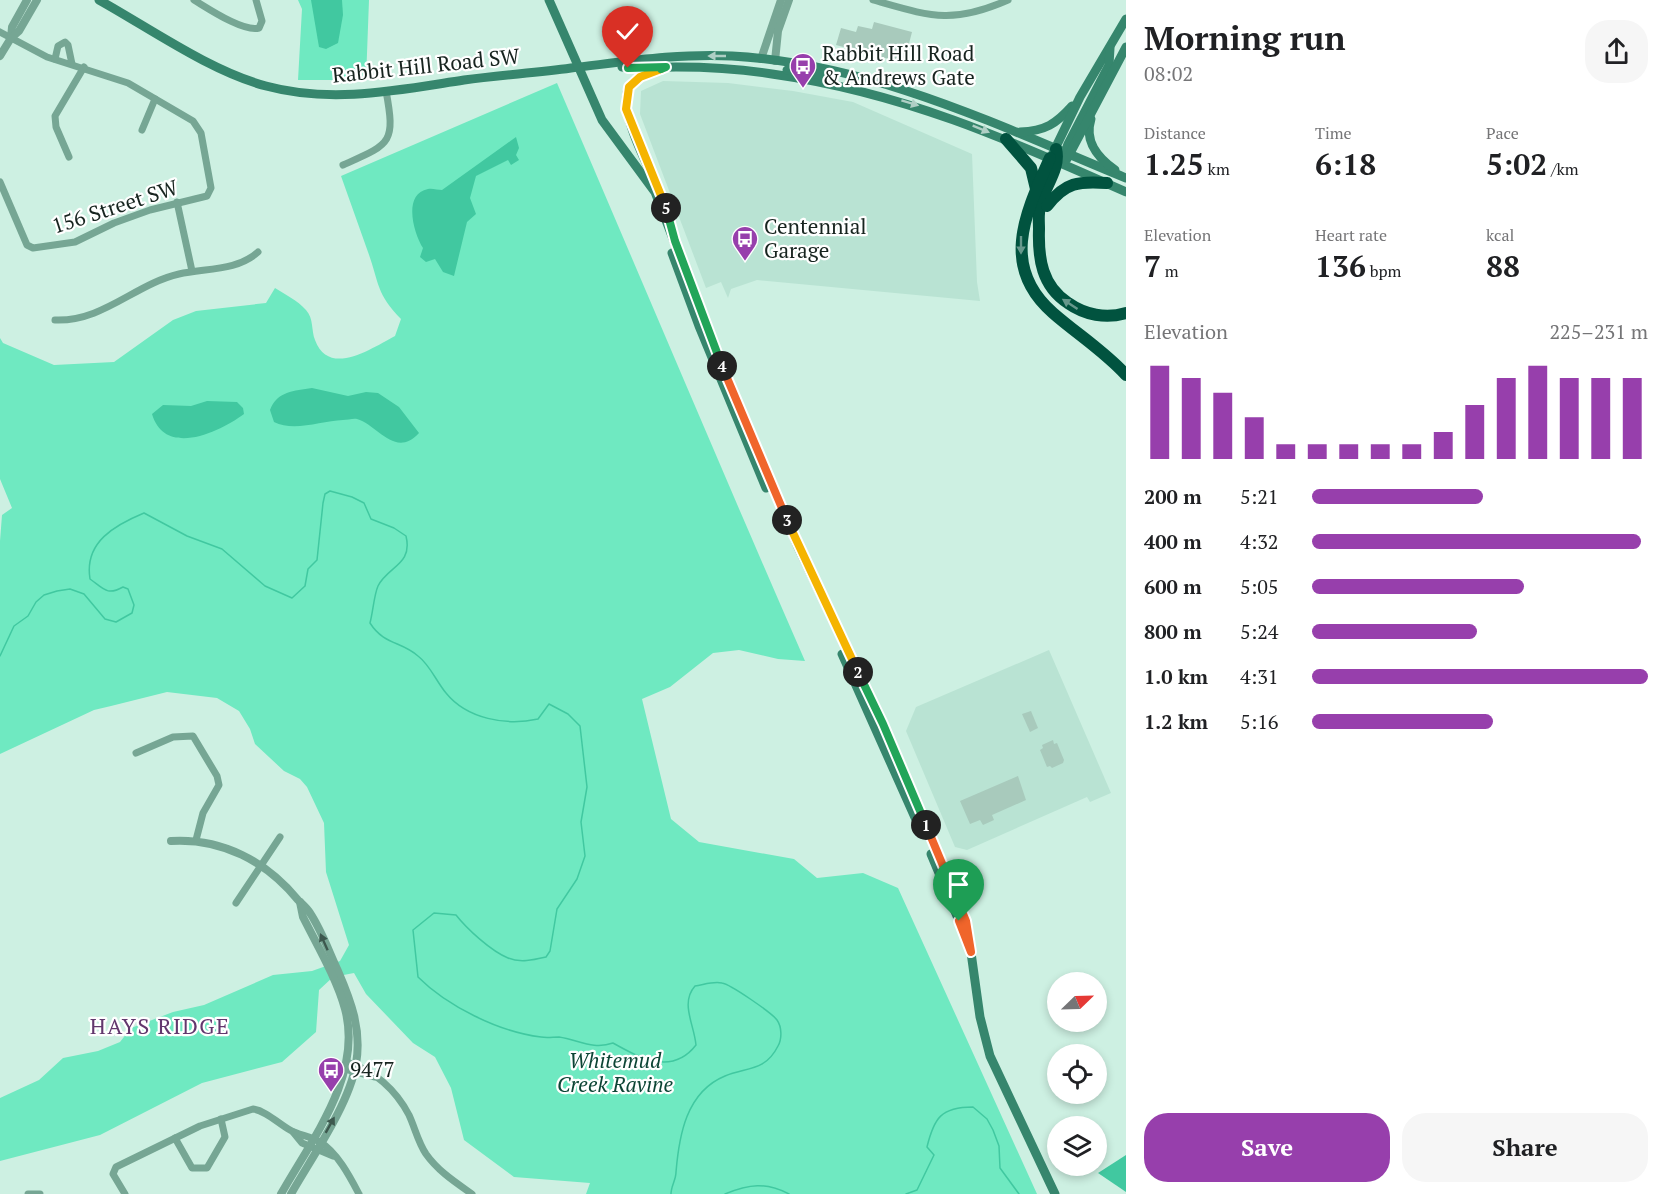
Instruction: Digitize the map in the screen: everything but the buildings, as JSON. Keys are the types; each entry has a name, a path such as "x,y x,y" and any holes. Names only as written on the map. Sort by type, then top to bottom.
{"highway":[{"path":"1006,139 1031,168 1036,189"},
{"path":"1060,156 1036,189 1024,221 1020,242 1026,278 1035,295 1052,312 1103,352 1126,375"},
{"path":"1039,227 1060,156"},
{"path":"1060,156 1040,206 1041,267 1046,279 1057,294 1083,312 1102,316 1126,313"},
{"path":"1047,206 1056,194 1067,186 1077,183 1107,183"}],"main road":[{"name":"Rabbit Hill Road SW","path":"99,0 218,68 254,83 316,95 355,96 599,65 717,56 761,59 854,75 936,99 1018,132 1060,156"},
{"path":"549,0 602,120 655,192 726,376 798,547 883,724 959,903 968,931 980,1017 990,1056 1055,1194"},
{"path":"1018,132 1049,128 1059,121 1080,97 1126,19"},
{"path":"1060,156 1108,65 1111,46"},
{"path":"1060,156 1095,108 1126,47"},
{"name":"Rabbit Hill Road SW","path":"599,65 770,74 846,87 895,99 1060,156"},
{"path":"666,67 636,80 627,92 626,109 666,209 675,241"},
{"path":"770,74 778,69 837,77 854,75"},
{"path":"1060,156 1080,97"},
{"path":"1095,108 1089,131 1095,152 1102,161 1126,178"},
{"path":"1060,156 1126,178"},
{"path":"1060,156 1126,192"},
{"path":"642,176 699,326 784,531 878,730 971,952"}],"street":[{"path":"11,38 12,27 27,0"},
{"path":"0,56 11,38 19,31 37,0"},
{"path":"194,0 245,27 257,29 262,21 256,0"},
{"path":"761,59 781,0"},
{"path":"775,61 778,31 789,0"},
{"path":"873,0 942,17 965,16 1008,0"},
{"path":"0,32 55,59 113,76 156,99 142,130"},
{"path":"55,59 58,46 65,42 68,45 72,64"},
{"path":"69,157 56,127 55,116 84,68"},
{"path":"343,165 369,153 386,141 392,126 386,91"},
{"name":"156 Street SW","path":"0,182 30,247 64,246 133,215 202,197 210,192 211,183 197,124 156,99"},
{"path":"177,202 192,271"},
{"path":"55,320 72,320 91,315 114,305 148,284 192,271 237,265 248,261 258,252"},
{"path":"136,753 173,737 188,735 196,738 217,776 219,785 203,813 196,840"},
{"path":"236,903 280,837"},
{"path":"171,841 196,840 232,850 261,864 282,880 309,911 350,1000 358,1039 355,1068 345,1096 282,1194"},
{"path":"291,1194 337,1092 346,1065 348,1033 344,1007 303,917 300,902"},
{"path":"346,1065 375,1077 387,1085 400,1100 423,1150 432,1162 472,1194"},
{"path":"125,1194 113,1174 116,1167 175,1138 221,1119 257,1109 333,1155 346,1170 359,1194"},
{"path":"175,1138 192,1168 207,1168 225,1137 221,1119"},
{"path":"28,1194 40,1194"}],"shaded area":[{"path":"311,0 342,0 343,15 338,43 326,49 319,47"},
{"name":"Centennial Garage","path":"663,81 728,83 793,91 853,102 972,154 977,282 980,301 757,280 731,289 728,298 721,282 706,288 640,114 641,91"},
{"path":"516,137 519,148 516,155 519,160 511,165 508,160 476,176 470,198 476,214 467,222 454,276 443,272 435,259 426,262 420,257 423,248 416,234 412,215 415,198 420,192 428,189 442,190"},
{"path":"312,388 348,396 366,392 378,393 399,407 419,433 402,443 394,442 365,422 356,419 299,426 274,422 270,410 277,399 287,393"},
{"path":"207,401 237,402 243,408 244,414 208,434 180,438 168,435 159,427 152,414 163,405 191,406"},
{"path":"1049,650 1111,793 1090,802 1087,797 967,850 955,847 906,731 916,707"},
{"path":"1126,1155 1126,1192 1102,1176 1107,1176 1107,1167"}],"green space":[{"path":"298,0 369,0 366,80 298,80 302,9"},
{"name":"Whitemud Creek Ravine","path":"557,83 805,661 778,659 739,650 713,653 670,687 642,699 671,819 699,842 794,859 817,878 863,873 898,888 1037,1194 586,1194 590,1183 514,1177 464,1140 451,1088 435,1057 413,1043 366,994 354,973 333,977 319,990 316,1032 282,1062 202,1083 100,1135 0,1161 0,1098 39,1080 63,1058 98,1051 120,1042 131,1028 173,1012 204,1005 273,975 312,971 340,961 349,945 326,872 324,823 307,787 300,779 284,771 255,744 250,729 239,711 217,698 167,692 94,710 0,754 0,541 2,515 12,508 0,479 0,338 3,343 54,365 114,362 173,320 196,311 266,303 275,288 306,310 310,317 315,340 322,351 330,357 340,359 363,353 395,336 401,319 382,295 341,176"}],"waterway":[{"path":"0,656 14,626 28,616 36,602 44,595 70,589 84,594 105,619 116,622 132,613 134,605 128,589 123,587 109,591 102,588 90,579 89,566 97,545 104,537 122,523 144,513 187,536 222,549 265,586 292,598 305,586 308,569 317,560 323,503 325,494 330,491 364,503 371,519 394,528 406,536 407,546 403,559 382,579 375,594 370,623 375,630 387,639 412,651 426,664 442,688 455,702 476,714 500,721 526,721 538,719 549,704 568,714 580,726 587,787 581,822 585,856 577,879 557,909 550,951 546,957 522,961 513,960 480,939 456,915 434,913 413,930 418,977 459,1007 508,1030 541,1037 559,1037 592,1045 613,1043 634,1054 656,1061 677,1060 696,1045 688,1007 695,986 722,983 760,1005 779,1023 781,1033 779,1043 767,1060 761,1065 733,1073 712,1083 693,1104 679,1144 676,1175 671,1194"},
{"path":"906,1194 917,1190 934,1155 927,1147 936,1122 946,1112 953,1109 973,1107 987,1119 993,1130 999,1146 1000,1168 1019,1194"},
{"path":"725,1194 750,1186 765,1186 789,1194"}],"place":[{"name":"Rabbit Hill Road & Andrews Gate","path":"803,89"},
{"name":"Centennial Garage","path":"745,262"},
{"name":"9477","path":"331,1093"}],"district":[{"name":"HAYS RIDGE","path":"160,1026"}],"route":[{"path":"628,68 666,67 645,74 629,87 626,109 629,119 666,209 675,241 726,376 798,547 883,724 966,921 971,952 959,921"}]}
